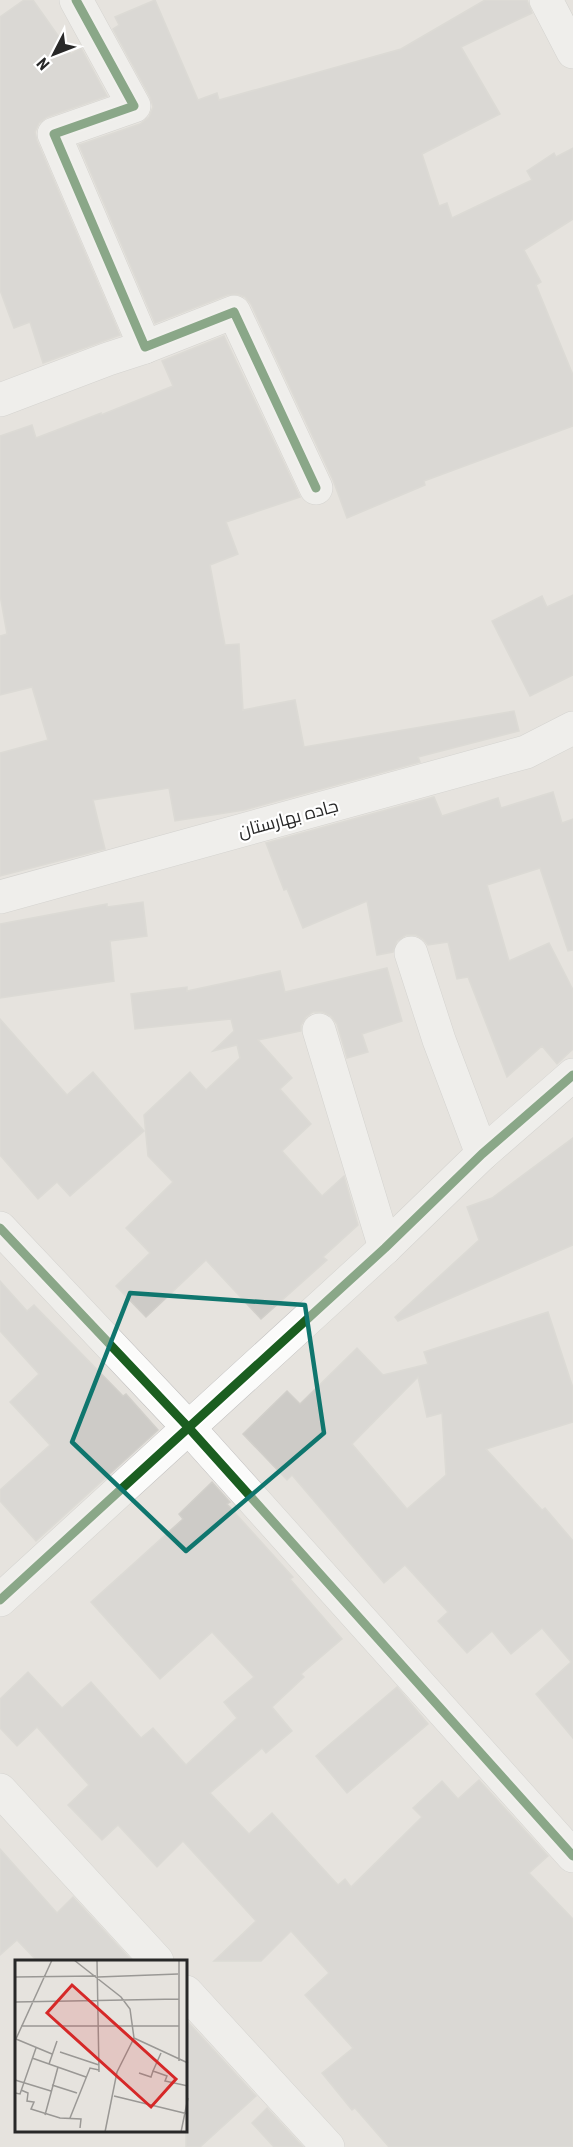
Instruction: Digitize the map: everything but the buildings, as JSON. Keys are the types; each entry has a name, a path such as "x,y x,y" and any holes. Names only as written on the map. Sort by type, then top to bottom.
{"street":[{"path":"76,0 134,106 54,135 145,347"},
{"path":"546,0 573,52"},
{"path":"0,400 234,312 316,488"},
{"name":"جاده بهارستان","path":"0,897 526,752 573,728"},
{"path":"411,953 439,1040 482,1154"},
{"path":"319,1030 385,1248"},
{"path":"0,1600 385,1248 482,1154 573,1075"},
{"path":"0,1228 188,1427 573,1856"},
{"path":"0,1790 156,1960"},
{"path":"188,1994 328,2147"}],"highlighted area":[{"path":"130,1293 305,1305 324,1433 186,1551 72,1442"}],"cycle path":[{"path":"76,0 134,106 54,134 145,347 234,312 316,488"},
{"path":"0,1600 385,1248 482,1154 573,1075"},
{"path":"0,1228 188,1427 573,1856"}]}
